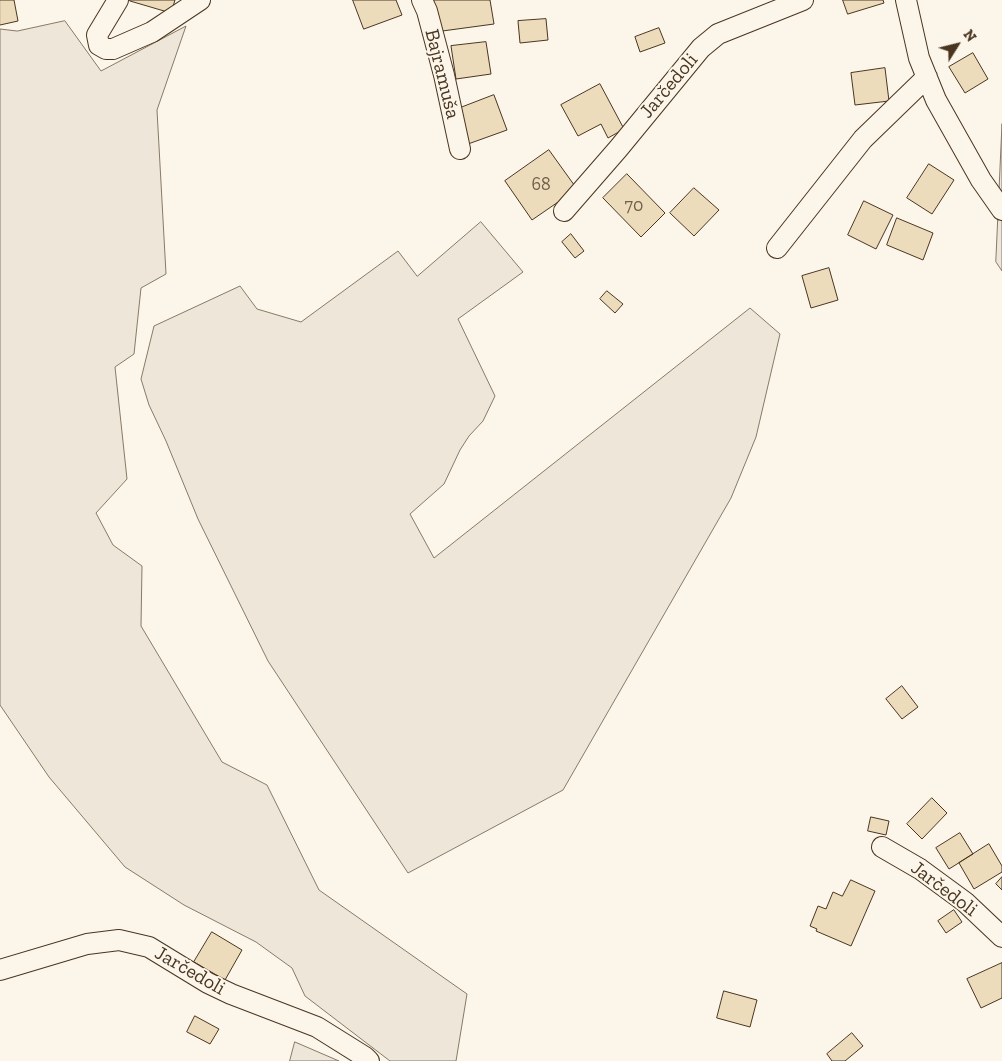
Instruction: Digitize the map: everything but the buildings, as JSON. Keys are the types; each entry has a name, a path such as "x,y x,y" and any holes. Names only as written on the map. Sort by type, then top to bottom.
{"street":[{"path":"118,0 97,35 99,45 106,49 113,49 152,32 200,0"},
{"name":"Bajramuša","path":"422,0 444,75 460,149"},
{"name":"Jarčedoli","path":"564,210 618,149 701,48 718,34 802,0"},
{"path":"906,0 919,58 936,100 981,180 1002,210"},
{"path":"777,248 863,139 927,77"},
{"name":"Jarčedoli","path":"882,847 920,869 965,902 1002,937"},
{"name":"Jarčedoli","path":"0,970 87,944 119,940 149,947 208,983 231,994 317,1027 369,1061"}],"shaded area":[{"path":"65,21 101,71 186,26 157,110 166,274 141,288 134,354 115,367 127,479 96,513 113,545 142,566 141,626 222,762 267,785 319,890 467,994 456,1061 390,1061 305,996 292,968 256,942 184,905 125,867 49,777 0,705 0,29 17,31"},
{"path":"1002,124 1002,271 996,262"},
{"path":"481,222 523,272 458,319 495,396 483,421 469,436 460,450 444,484 410,514 434,558 750,308 780,334 756,437 731,498 563,790 408,873 268,661 198,519 149,405 141,379 154,326 240,286 257,309 301,322 398,251 417,276"},
{"path":"295,1042 339,1061 290,1061"}]}
